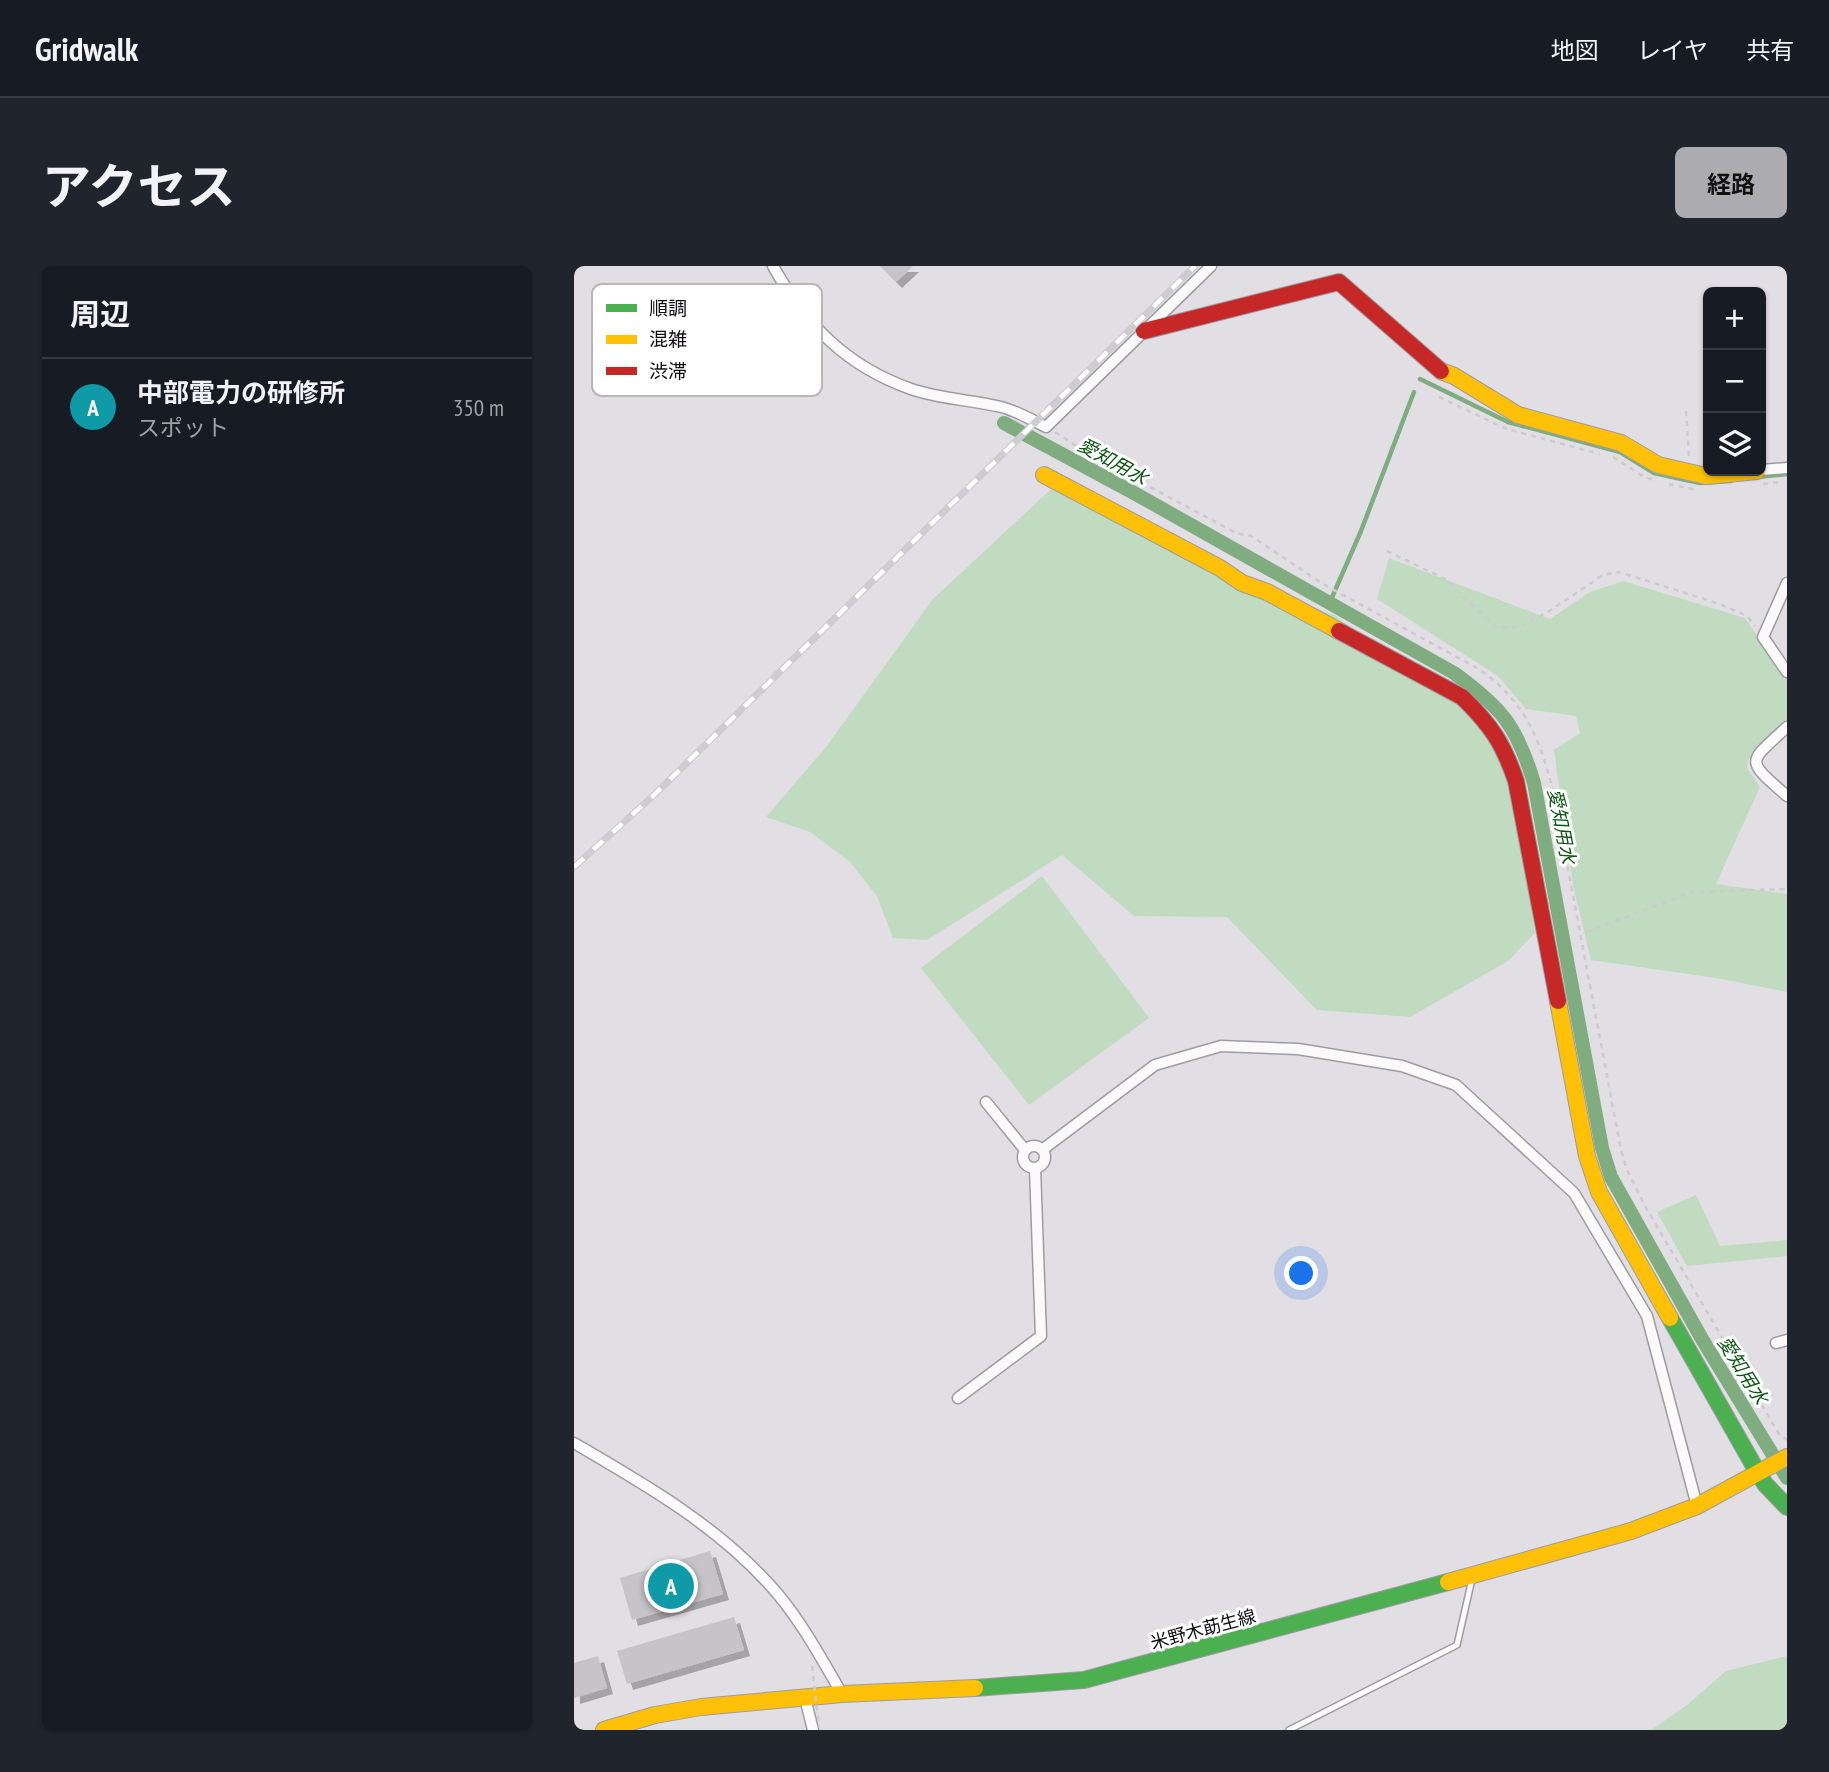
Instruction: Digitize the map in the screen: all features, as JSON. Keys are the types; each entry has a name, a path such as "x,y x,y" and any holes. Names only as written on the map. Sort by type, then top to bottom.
{"street":[{"path":"773,266 783,284"},
{"path":"822,334 855,362 912,389 1005,408 1046,427 1211,266"},
{"path":"1144,331 1339,282 1440,370 1518,415 1621,443 1658,465 1703,475"},
{"path":"1766,470 1787,468"},
{"path":"1044,475 1220,568 1232,578 1267,592 1450,690 1478,712 1498,737 1506,751 1516,781 1584,1142 1593,1176 1606,1204 1765,1485 1787,1507"},
{"path":"1787,583 1763,637 1787,671"},
{"path":"1787,727 1755,760 1759,771 1787,796"},
{"path":"1042,1150 1154,1065 1221,1046 1298,1049 1402,1066 1456,1085 1574,1193 1647,1316 1697,1506"},
{"path":"986,1102 1025,1150 1023,1161 1028,1166 1035,1168 1041,1165 1044,1159 1042,1150"},
{"path":"1025,1150 1032,1146 1042,1150"},
{"path":"958,1398 1041,1336 1035,1168"},
{"path":"574,1443 642,1483 716,1534 769,1583 817,1651 842,1694"},
{"name":"米野木莇生線","path":"604,1730 655,1715 701,1707 842,1694 1037,1685 1084,1680 1631,1531 1697,1506 1787,1457"},
{"path":"805,1698 816,1729"}],"lane":[{"path":"1289,1730 1457,1645 1473,1576"}],"path":[{"path":"1686,411 1690,465 1688,472"},
{"path":"1046,427 1092,456 1236,533 1251,536 1322,583 1467,662 1495,680 1514,701 1545,757 1627,1170 1754,1392 1779,1434 1787,1440"},
{"path":"1387,551 1445,579 1496,627 1520,627 1603,575 1619,572 1747,615 1763,637"},
{"path":"1587,933 1692,892 1787,889"},
{"path":"812,1666 816,1729"}],"green space":[{"path":"1051,489 1263,587 1334,615 1489,727 1516,785 1535,933 1508,961 1410,1017 1317,1010 1227,917 1134,916 1062,855 927,940 893,938 877,896 850,862 810,832 766,817 826,747 933,599"},
{"path":"1389,558 1550,619 1590,592 1623,581 1745,618 1787,680 1787,722 1748,760 1747,768 1760,787 1716,884 1787,894 1787,992 1716,978 1591,960 1573,885 1554,750 1580,733 1576,716 1526,709 1498,676 1377,599"},
{"path":"1042,876 1149,1018 1029,1105 921,968"},
{"path":"1696,1195 1720,1246 1787,1240 1787,1256 1687,1266 1657,1212"},
{"path":"1787,1656 1787,1730 1651,1730 1687,1705 1726,1671"}],"building":[{"path":"880,266 913,266 896,282"},
{"path":"710,1551 723,1594 632,1620 620,1578"},
{"path":"734,1617 744,1650 627,1684 617,1651"},
{"path":"598,1656 607,1688 574,1698 574,1663"}],"waterway":[{"path":"1420,379 1508,422 1620,452 1654,473 1700,483 1731,481"},
{"path":"1330,602 1361,531 1414,392"},
{"name":"愛知用水","path":"1004,423 1454,673 1484,697 1506,720 1521,747 1534,783 1602,1148 1611,1177 1702,1339 1787,1478"},
{"path":"1757,477 1787,474"}],"railway":[{"path":"574,867 653,796 1195,266"}],"traffic: fast":[{"path":"1670,1318 1758,1473 1787,1507"},
{"path":"975,1688 1084,1680 1448,1582"}],"traffic: slow":[{"path":"1441,371 1454,376 1518,415 1621,443 1658,465 1703,475"},
{"path":"1044,475 1220,568 1242,583 1267,592 1339,631"},
{"path":"1558,1001 1587,1156 1599,1192 1670,1318"},
{"path":"1448,1582 1631,1531 1697,1506 1787,1457"},
{"path":"604,1730 655,1715 701,1707 842,1694 975,1688"}],"traffic: jam":[{"path":"1144,331 1339,282 1441,371"},
{"path":"1339,631 1462,697 1481,717 1501,745 1516,781 1558,1001"}],"place":[{"name":"中部電力の研修所","path":"671,1586"}]}
